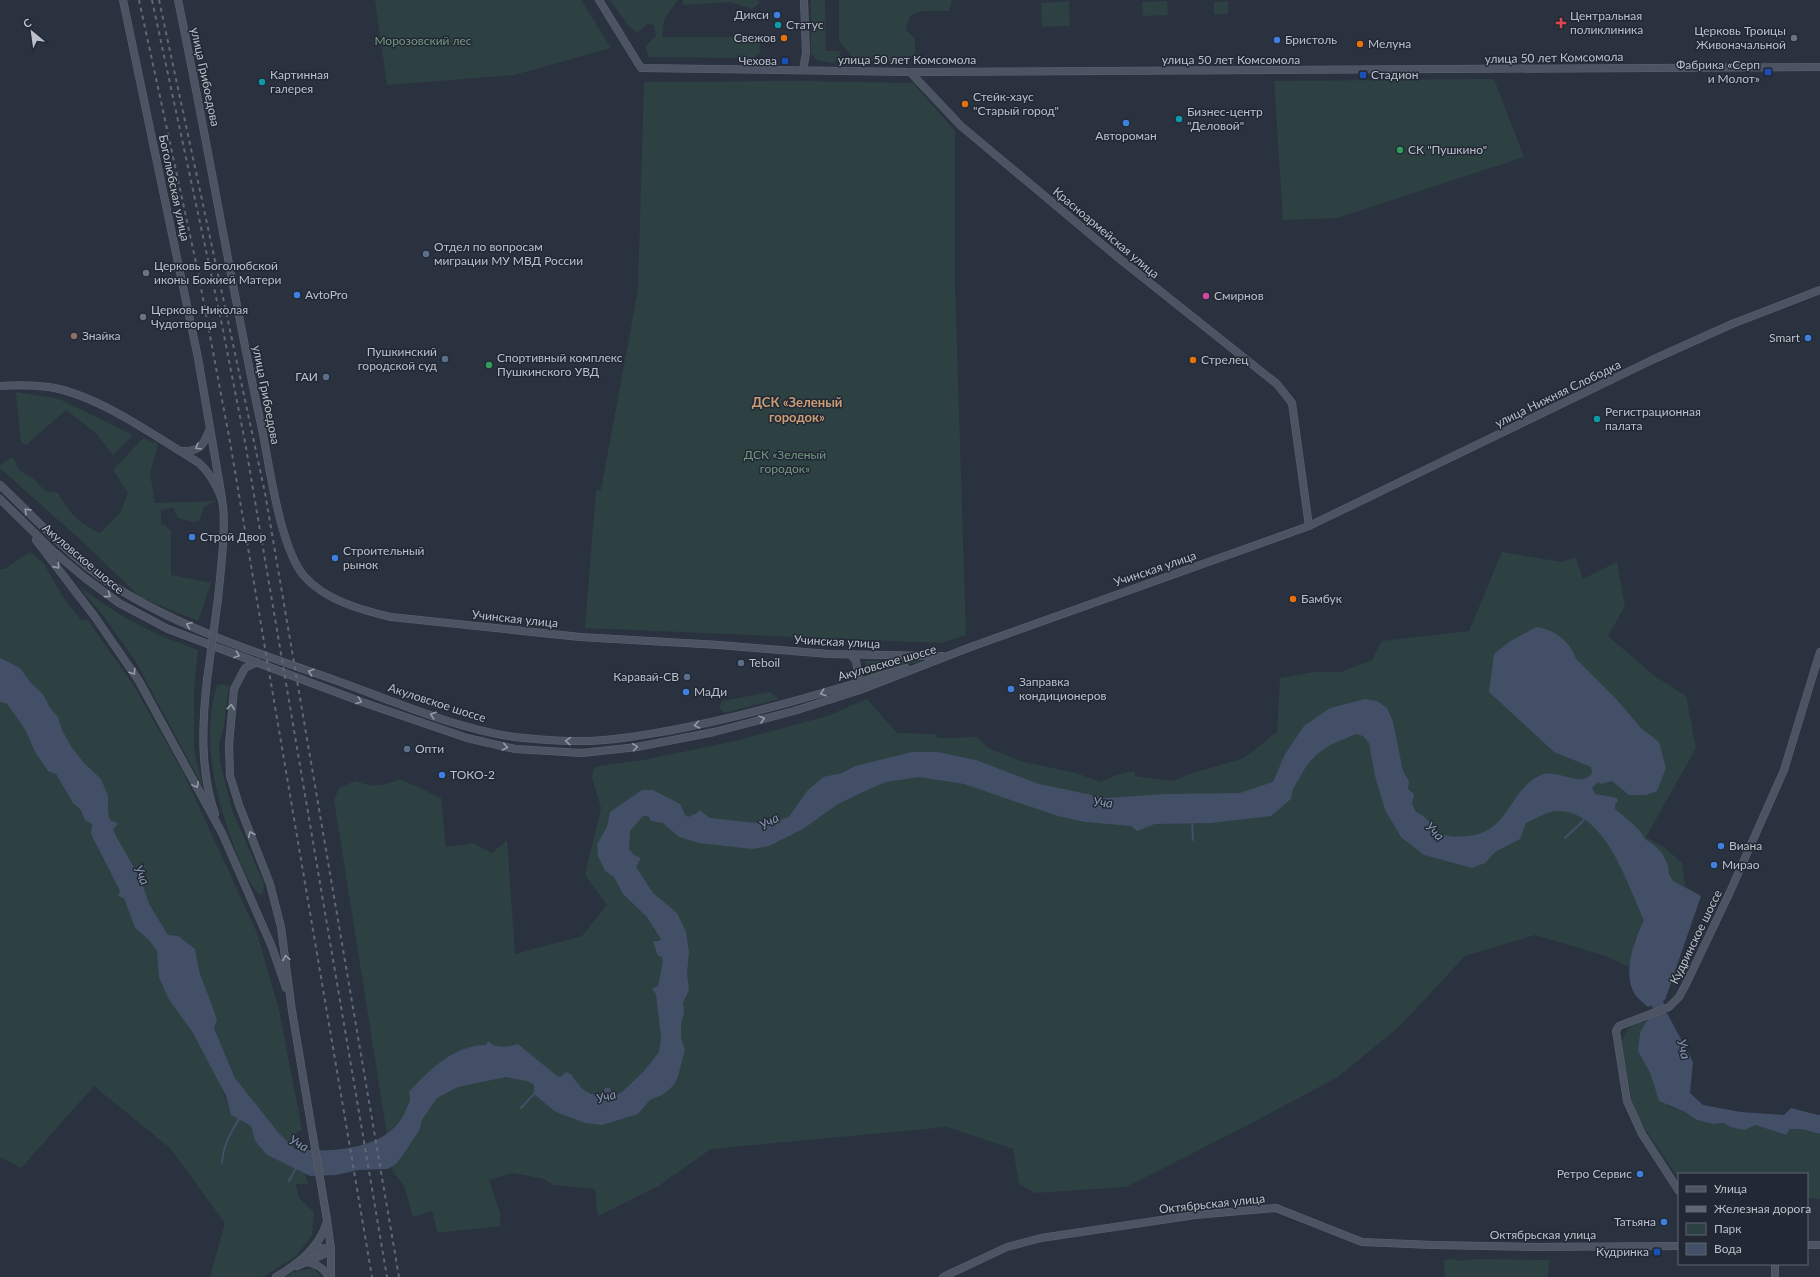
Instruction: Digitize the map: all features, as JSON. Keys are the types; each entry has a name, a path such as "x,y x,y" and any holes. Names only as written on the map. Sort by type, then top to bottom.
{"street":[{"name":"Боголюбская улица","path":"124,0 196,351 222,498"},
{"name":"улица Грибоедова","path":"178,0 203,123 253,390 281,523 289,545 304,576 327,594 363,610 390,617 416,619"},
{"name":"улица 50 лет Комсомола","path":"599,0 641,68 910,72 1820,67"},
{"path":"803,70 806,53 804,0"},
{"name":"Красноармейская улица","path":"910,72 961,126 1126,264 1277,384 1292,403 1309,526"},
{"name":"улица Нижняя Слободка","path":"1309,526 1652,360 1732,324 1820,290"},
{"path":"0,386 49,387 77,394 113,412 178,451 206,470 214,481 222,498 223,518 218,599 203,720 204,752 209,789 222,833"},
{"path":"178,451 190,451 196,449 204,443 209,431"},
{"name":"Акуловское шоссе","path":"0,485 90,570 126,594 178,620 268,657 465,726 514,737 576,741 638,736 699,725 794,701 947,656"},
{"name":"Акуловское шоссе","path":"0,499 53,551 120,603 168,629 362,702 448,732 515,749 582,753 637,747 714,732 794,711 860,690 947,656"},
{"path":"15,514 62,573 139,681 222,833 272,947 292,1011"},
{"name":"Учинская улица","path":"416,619 580,637 851,655 947,656 1309,526"},
{"name":"Кудринское шоссе","path":"1678,1189 1633,1116 1623,1085 1616,1031 1619,1026 1669,1007 1679,997 1702,951 1784,770 1820,652"},
{"path":"851,655 856,661 860,690"},
{"path":"257,662 245,668 234,689 229,745 229,770 234,792 262,862 276,906 327,1220 331,1249 330,1277"},
{"name":"Октябрьская улица","path":"943,1277 1007,1247 1041,1238 1195,1216 1276,1208 1362,1242 1433,1245 1678,1246"},
{"path":"289,1269 310,1252 322,1236 327,1220"},
{"path":"1808,1245 1820,1245"},
{"path":"310,1252 320,1248 331,1249"},
{"path":"276,1277 289,1269 326,1253 331,1249"},
{"path":"304,1262 314,1263 323,1269 330,1277"},
{"path":"1775,1265 1775,1277"}],"green space":[{"name":"Морозовский лес","path":"375,0 581,0 611,48 514,75 387,85"},
{"path":"610,0 678,0 664,19 662,37 759,37 760,52 755,58 649,57 645,47 656,36 654,25 647,24 637,33 627,24"},
{"path":"683,0 757,0 760,2 752,9 730,2 683,5"},
{"path":"811,0 825,0 826,51 839,51 841,58 833,63 817,60 811,54"},
{"path":"839,0 952,0 949,11 921,11 910,16 906,30 915,39 915,55 892,63 853,58 839,40"},
{"path":"1069,1 1070,26 1042,27 1041,3"},
{"path":"1167,1 1168,15 1143,16 1142,2"},
{"path":"1228,1 1228,14 1214,15 1214,2"},
{"name":"СК \"Пушкино\"","path":"1494,79 1524,157 1337,218 1283,220 1274,81"},
{"name":"ДСК «Зеленый городок»","path":"800,81 913,83 955,131 955,284 966,635 941,643 585,628 596,490 601,490 638,290 644,82"},
{"path":"16,392 59,399 133,435 113,455 96,433 66,410 26,445 21,442"},
{"path":"143,438 158,444 150,473 155,503 216,501 204,507 199,521 194,522 178,518 173,507 161,510 161,526 163,524 171,531 171,575 211,583 198,621 140,597 84,543 0,468 0,465 13,457 19,470 34,479 45,491 58,493 75,517 100,533 120,513 128,493 113,470"},
{"path":"30,552 44,564 65,600 82,621 87,619 132,683 183,772 257,933 279,1010 302,1130 295,1133 295,1149 278,1132 235,1078 214,1028 214,1023 176,1008 208,1059 227,1101 231,1115 251,1126 255,1141 267,1155 305,1173 308,1184 296,1184 299,1198 314,1212 312,1235 296,1256 263,1277 210,1277 225,1223 170,1148 94,1086 21,1168 0,1157 0,569 4,569"},
{"path":"1502,552 1562,562 1575,557 1583,579 1617,562 1625,606 1608,636 1653,675 1686,696 1696,748 1646,837 1665,848 1682,863 1685,886 1701,896 1635,938 1629,967 1606,956 1535,935 1465,956 1401,1025 1338,1077 1126,1187 1035,1193 1019,1184 1013,1149 947,1127 711,1149 657,1187 598,1216 595,1189 553,1185 544,1179 513,1173 489,1180 500,1213 500,1226 438,1233 432,1211 413,1217 404,1185 393,1172 334,800 339,788 355,781 378,786 400,779 441,798 446,847 473,843 492,853 507,840 515,954 582,936 607,905 585,875 601,808 592,778 594,768 644,760 735,741 827,716 867,699 897,733 935,734 938,738 977,737 988,748 1024,762 1076,773 1100,782 1116,775 1135,771 1135,776 1172,781 1244,758 1277,732 1280,678 1315,672 1341,672 1372,660 1382,641 1469,631"},
{"path":"79,587 125,618 161,636 198,650 194,687 194,750 203,787 136,662 102,614"},
{"path":"924,660 871,676 864,661"},
{"path":"224,684 229,687 223,731 219,744 220,762 232,810 264,884 263,894 259,894 246,876 223,814 217,793 213,771 210,727 212,706 217,685"},
{"path":"770,692 779,699 724,713 719,707 722,701"},
{"path":"1648,1019 1640,1032 1638,1051 1650,1073 1655,1090 1669,1107 1685,1112 1697,1120 1713,1124 1724,1123 1730,1127 1755,1125 1786,1135 1790,1129 1801,1129 1820,1134 1820,1199 1808,1198 1808,1173 1678,1173 1678,1178 1634,1113 1622,1043 1628,1030 1638,1023"},
{"path":"1456,1259 1457,1261 1476,1259 1549,1260 1548,1277 1445,1277 1444,1260"},
{"path":"314,1268 321,1277 286,1277 293,1272"}],"water":[{"path":"1536,627 1549,630 1561,637 1570,647 1576,659 1618,701 1642,729 1659,742 1666,768 1657,791 1646,795 1629,795 1612,781 1601,784 1598,782 1592,788 1595,794 1617,798 1618,801 1615,804 1615,809 1640,831 1645,839 1662,853 1673,881 1701,896 1665,1000 1648,1007 1636,996 1632,987 1629,968 1633,947 1644,920 1613,852 1602,836 1589,823 1575,814 1554,811 1546,814 1526,823 1520,839 1495,852 1485,863 1472,868 1424,855 1401,837 1385,810 1375,776 1369,743 1363,736 1356,734 1330,745 1316,755 1307,765 1293,789 1291,799 1271,816 1211,823 1155,824 1137,831 1131,826 1085,822 1058,816 964,784 919,777 886,782 865,791 838,804 803,829 769,846 752,849 699,843 679,837 663,823 651,821 648,816 643,816 630,831 629,849 634,855 641,858 636,867 653,893 677,913 686,932 689,952 687,974 689,990 683,1003 684,1012 681,1024 681,1038 685,1050 674,1085 664,1094 650,1100 638,1114 602,1125 585,1123 553,1110 534,1094 534,1085 527,1081 506,1077 458,1087 437,1098 422,1120 419,1131 396,1164 388,1169 359,1170 336,1175 310,1176 267,1155 255,1141 251,1126 231,1115 226,1096 193,1033 168,998 159,977 157,951 149,940 135,928 124,898 118,896 120,891 91,834 92,824 85,820 81,810 73,803 56,774 48,771 35,752 26,731 16,716 6,703 0,702 0,658 20,668 31,683 43,694 50,708 58,717 62,730 72,748 85,764 101,779 108,796 109,818 111,821 116,822 117,825 113,829 141,880 149,904 168,935 178,936 195,949 199,971 217,1019 214,1028 235,1078 278,1132 295,1149 325,1150 357,1146 386,1134 397,1125 409,1103 409,1092 425,1075 453,1054 474,1046 486,1045 488,1041 491,1044 498,1046 518,1044 557,1076 560,1077 566,1072 571,1074 584,1090 592,1094 603,1094 605,1088 610,1088 611,1091 609,1097 611,1099 623,1091 644,1071 659,1052 661,1038 656,994 652,989 658,986 663,961 662,957 658,956 653,941 659,941 661,939 647,917 623,894 614,877 605,871 598,856 597,844 607,827 610,812 642,790 653,790 680,804 685,815 688,817 697,813 699,810 710,818 766,824 789,817 807,791 823,777 842,773 855,766 912,752 937,752 976,760 1039,784 1106,798 1166,794 1240,793 1273,782 1285,754 1304,726 1330,708 1365,699 1377,701 1387,708 1393,722 1403,771 1409,781 1408,789 1414,794 1412,804 1416,812 1424,816 1444,835 1460,837 1480,834 1491,828 1500,820 1530,781 1541,775 1554,774 1575,779 1582,779 1592,773 1591,767 1554,752 1489,692 1494,654 1509,642"},
{"path":"1667,1013 1693,1062 1690,1093 1703,1105 1741,1112 1784,1115 1791,1108 1820,1115 1820,1134 1801,1129 1790,1129 1786,1135 1755,1125 1745,1130 1730,1127 1724,1123 1713,1124 1697,1120 1685,1112 1659,1101 1650,1073 1638,1051 1640,1032 1648,1019"}],"waterway":[{"path":"1565,838 1584,820"},
{"path":"1192,821 1193,840"},
{"name":"Уча","path":"1654,988 1664,1031"},
{"path":"521,1108 534,1094"},
{"path":"222,1163 226,1144 240,1117"},
{"path":"289,1181 297,1166"}],"railway":[{"path":"139,0 198,272 230,442 372,1277"},
{"path":"152,0 221,320 245,442 387,1277"},
{"path":"159,0 265,493 399,1277"}],"place":[{"name":"Дикси","path":"777,15"},
{"name":"Центральная поликлиника","path":"1561,23"},
{"name":"Статус","path":"778,25"},
{"name":"Свежов","path":"784,38"},
{"name":"Церковь Троицы Живоначальной","path":"1794,38"},
{"name":"Бристоль","path":"1277,40"},
{"name":"Мелуна","path":"1360,44"},
{"name":"Чехова","path":"785,61"},
{"name":"Фабрика «Серп и Молот»","path":"1768,72"},
{"name":"Стадион","path":"1363,75"},
{"name":"Картинная галерея","path":"262,82"},
{"name":"Стейк-хаус \"Старый город\"","path":"965,104"},
{"name":"Бизнес-центр \"Деловой\"","path":"1179,119"},
{"name":"Автороман","path":"1126,123"},
{"name":"СК \"Пушкино\"","path":"1400,150"},
{"name":"Отдел по вопросам миграции МУ МВД России","path":"426,254"},
{"name":"Церковь Боголюбской иконы Божией Матери","path":"146,273"},
{"name":"AvtoPro","path":"297,295"},
{"name":"Смирнов","path":"1206,296"},
{"name":"Церковь Николая Чудотворца","path":"143,317"},
{"name":"Знайка","path":"74,336"},
{"name":"Smart","path":"1808,338"},
{"name":"Пушкинский городской суд","path":"445,359"},
{"name":"Стрелец","path":"1193,360"},
{"name":"Спортивный комплекс Пушкинского УВД","path":"489,365"},
{"name":"ГАИ","path":"326,377"},
{"name":"Регистрационная палата","path":"1597,419"},
{"name":"Строй Двор","path":"192,537"},
{"name":"Строительный рынок","path":"335,558"},
{"name":"Бамбук","path":"1293,599"},
{"name":"Teboil","path":"741,663"},
{"name":"Каравай-СВ","path":"687,677"},
{"name":"Заправка кондиционеров","path":"1011,689"},
{"name":"МаДи","path":"686,692"},
{"name":"Опти","path":"407,749"},
{"name":"ТОКО-2","path":"442,775"},
{"name":"Виана","path":"1721,846"},
{"name":"Мирао","path":"1714,865"},
{"name":"Ретро Сервис","path":"1640,1174"},
{"name":"Татьяна","path":"1664,1222"},
{"name":"Кудринка","path":"1657,1252"}],"district":[{"name":"ДСК «Зеленый городок»","path":"797,410"}]}
